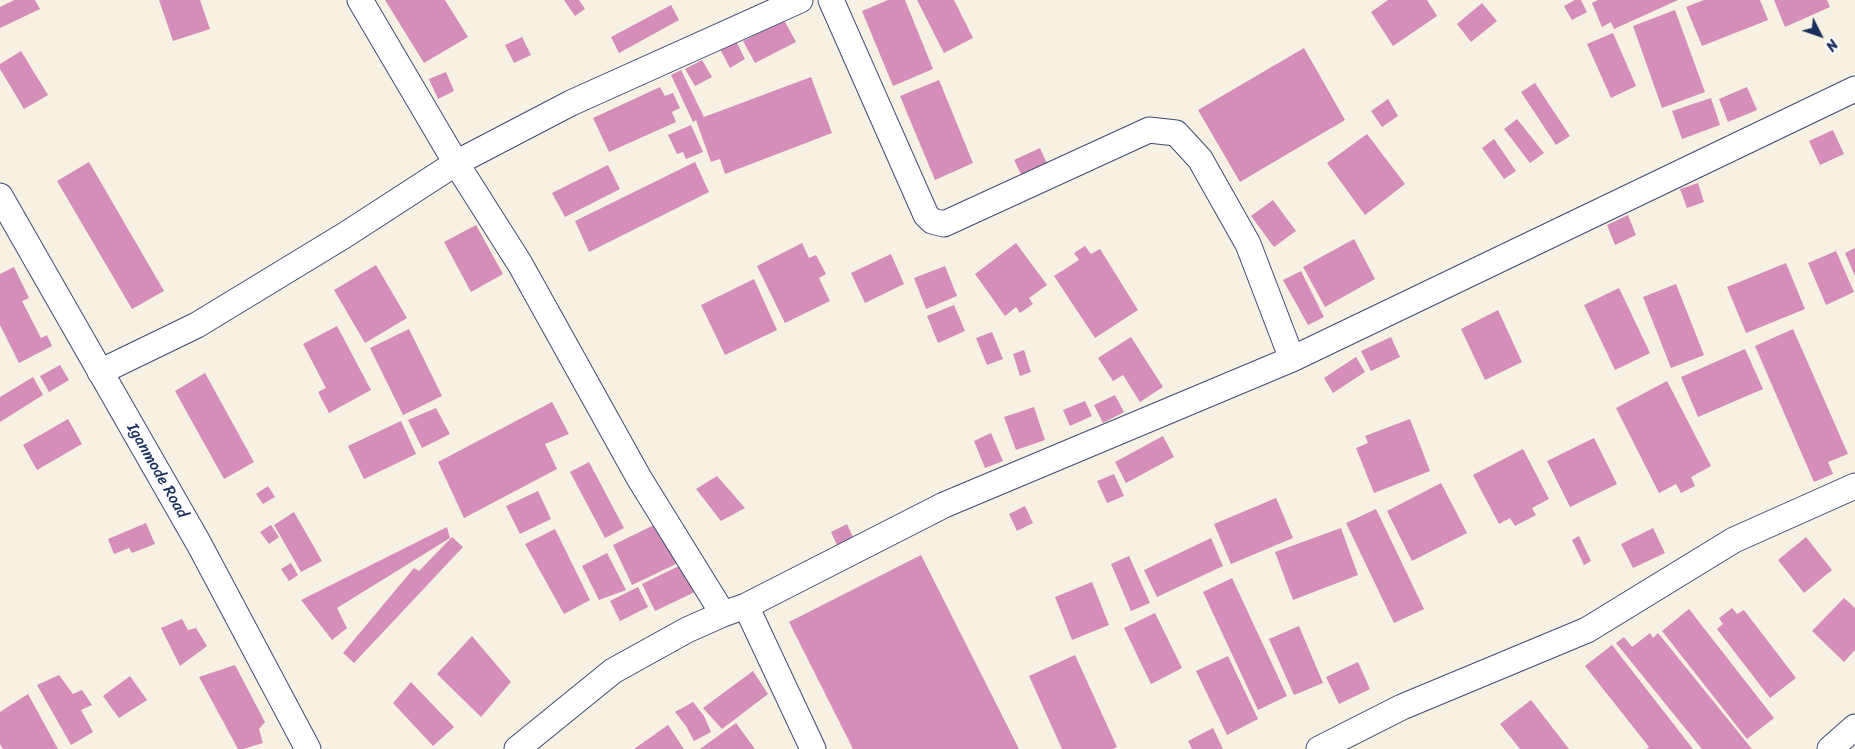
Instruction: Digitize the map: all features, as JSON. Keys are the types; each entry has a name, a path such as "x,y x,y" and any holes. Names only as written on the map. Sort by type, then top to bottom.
{"street":[{"path":"360,0 456,163 520,264 639,478 734,610 813,749"},
{"path":"831,0 926,215 932,221 944,224 1150,130 1176,133 1200,159 1248,244 1292,360"},
{"path":"100,372 197,325 345,235 456,163 571,103 790,2"},
{"path":"517,749 613,671 687,630 734,610 944,505 1292,360 1855,89"},
{"name":"Iganmode Road","path":"0,196 199,544 308,749"},
{"path":"1319,749 1402,708 1587,630 1734,540 1855,486"},
{"path":"1830,749 1855,727"}],"building":[{"path":"14,0 35,0 40,9 0,28 0,7"},
{"path":"159,0 200,0 210,29 173,41"},
{"path":"385,0 445,0 468,37 424,63"},
{"path":"564,0 579,0 585,9 575,16"},
{"path":"888,0 905,0 933,69 893,86 862,11"},
{"path":"917,0 954,0 973,38 944,53"},
{"path":"1388,0 1427,0 1437,16 1393,46 1371,12"},
{"path":"1575,0 1581,0 1587,12 1572,20 1564,6"},
{"path":"1598,0 1678,0 1614,29 1611,22 1602,27 1592,3"},
{"path":"1704,0 1760,0 1768,20 1702,46 1686,7"},
{"path":"1774,0 1827,0 1830,7 1785,27"},
{"path":"1482,3 1497,21 1471,42 1457,24"},
{"path":"671,5 679,20 619,53 611,37"},
{"path":"1675,10 1705,92 1662,108 1633,26"},
{"path":"784,20 796,42 755,63 743,41"},
{"path":"1613,33 1636,86 1611,98 1587,44"},
{"path":"522,37 531,55 514,63 505,45"},
{"path":"736,41 745,59 730,68 720,49"},
{"path":"1304,48 1345,120 1240,182 1198,110"},
{"path":"21,51 48,95 24,109 0,69 0,64"},
{"path":"702,60 712,77 695,86 685,69"},
{"path":"681,70 704,117 811,77 832,133 725,174 720,159 711,162 696,120 693,122 671,75"},
{"path":"446,72 454,91 438,99 429,79"},
{"path":"939,80 973,163 935,180 900,96"},
{"path":"1535,83 1570,136 1556,145 1521,92"},
{"path":"660,87 665,96 673,93 680,108 672,112 676,122 609,152 593,118"},
{"path":"1747,87 1757,110 1728,122 1719,99"},
{"path":"1711,98 1720,125 1682,139 1672,111"},
{"path":"1388,99 1398,116 1382,127 1371,111"},
{"path":"1517,119 1544,153 1530,163 1504,129"},
{"path":"691,125 703,152 686,159 683,152 677,154 668,135"},
{"path":"1833,130 1844,154 1820,165 1809,141"},
{"path":"1367,134 1405,184 1365,215 1327,163"},
{"path":"1494,139 1516,171 1504,179 1482,148"},
{"path":"1040,148 1049,168 1024,180 1014,160"},
{"path":"89,162 164,291 132,309 57,181"},
{"path":"695,162 709,192 589,252 575,221"},
{"path":"608,165 620,189 565,217 552,193"},
{"path":"1698,183 1704,202 1687,208 1680,189"},
{"path":"1273,200 1296,231 1274,247 1251,216"},
{"path":"1628,215 1636,235 1615,245 1607,225"},
{"path":"476,225 503,274 471,292 444,242"},
{"path":"1354,239 1375,279 1325,307 1303,267"},
{"path":"802,243 809,258 816,255 826,274 819,278 830,301 785,323 757,266"},
{"path":"1016,243 1047,285 1029,298 1033,304 1020,313 1016,307 1005,316 975,274"},
{"path":"1085,246 1091,254 1100,249 1138,310 1095,338 1054,276 1079,260 1074,253"},
{"path":"1855,248 1855,276 1845,253"},
{"path":"1836,251 1854,292 1826,305 1808,263"},
{"path":"891,254 904,284 865,303 851,273"},
{"path":"1786,263 1805,309 1746,333 1727,287"},
{"path":"376,265 407,318 365,343 334,290"},
{"path":"945,266 957,296 926,309 914,278"},
{"path":"14,267 29,298 22,301 41,338 47,335 52,346 19,363 0,325 0,274"},
{"path":"1301,271 1324,317 1308,325 1283,280"},
{"path":"754,279 777,330 725,355 701,305"},
{"path":"1676,284 1704,355 1671,368 1643,297"},
{"path":"1619,288 1650,353 1615,370 1584,305"},
{"path":"954,305 965,331 938,343 927,316"},
{"path":"1498,310 1522,362 1485,380 1461,329"},
{"path":"337,326 371,390 329,413 318,392 326,388 303,344"},
{"path":"409,329 442,396 403,415 370,348"},
{"path":"1793,329 1848,454 1828,462 1833,474 1814,482 1755,346"},
{"path":"992,332 1003,359 987,365 976,338"},
{"path":"1131,337 1163,387 1140,402 1123,375 1113,381 1098,358"},
{"path":"1391,337 1400,357 1371,371 1361,351"},
{"path":"1745,349 1763,389 1698,417 1681,377"},
{"path":"1024,350 1031,372 1020,376 1013,354"},
{"path":"1356,357 1365,372 1333,393 1324,378"},
{"path":"60,365 69,380 49,392 40,376"},
{"path":"205,373 254,462 224,479 175,391"},
{"path":"33,377 43,395 0,422 0,397"},
{"path":"1667,381 1711,466 1691,477 1695,486 1681,493 1676,484 1659,493 1616,408"},
{"path":"1115,395 1124,412 1103,423 1094,405"},
{"path":"1085,401 1092,416 1070,426 1063,410"},
{"path":"552,402 569,434 545,444 557,469 464,518 438,462"},
{"path":"1034,407 1045,440 1016,450 1004,417"},
{"path":"436,408 450,434 422,448 408,420"},
{"path":"68,419 82,444 37,470 23,445"},
{"path":"1410,419 1430,471 1374,493 1356,448 1368,443 1365,436"},
{"path":"401,421 416,454 364,479 348,446"},
{"path":"991,433 1003,461 985,468 974,441"},
{"path":"1163,436 1174,457 1126,483 1115,462"},
{"path":"1594,438 1617,484 1570,507 1547,461"},
{"path":"1523,449 1549,499 1532,508 1536,515 1515,526 1510,518 1499,524 1473,475"},
{"path":"589,462 624,528 605,538 570,472"},
{"path":"1114,474 1124,496 1107,503 1097,481"},
{"path":"717,476 745,508 721,521 696,489"},
{"path":"1441,483 1467,533 1412,561 1387,511"},
{"path":"268,486 275,497 263,504 256,494"},
{"path":"538,491 551,519 520,534 506,506"},
{"path":"1276,498 1293,538 1231,564 1214,524"},
{"path":"1025,506 1033,523 1017,531 1009,514"},
{"path":"1376,509 1424,609 1394,623 1346,523"},
{"path":"294,512 322,561 301,572 274,525"},
{"path":"146,523 155,544 132,553 129,548 114,554 108,539"},
{"path":"658,523 678,563 632,585 613,545"},
{"path":"847,524 853,537 837,545 831,532"},
{"path":"271,525 279,537 269,544 260,532"},
{"path":"447,527 450,538 337,608 347,628 332,640 301,600"},
{"path":"1341,528 1358,575 1293,600 1275,552"},
{"path":"1653,528 1665,553 1633,568 1621,544"},
{"path":"555,529 590,600 564,614 525,544"},
{"path":"1579,536 1591,561 1584,565 1572,540"},
{"path":"452,537 463,547 354,663 343,653 414,568 419,571"},
{"path":"1806,537 1832,570 1804,593 1778,560"},
{"path":"1211,538 1223,566 1157,597 1144,570"},
{"path":"607,553 626,590 599,600 582,566"},
{"path":"921,555 1019,749 853,749 789,622"},
{"path":"1129,556 1150,603 1131,611 1111,564"},
{"path":"291,563 298,575 289,581 281,569"},
{"path":"683,564 697,591 655,611 642,584"},
{"path":"1232,578 1287,696 1258,710 1203,592"},
{"path":"1092,582 1109,625 1072,640 1055,597"},
{"path":"638,587 648,607 620,621 610,601"},
{"path":"1844,598 1855,608 1855,650 1844,662 1812,631"},
{"path":"1732,608 1737,614 1744,610 1796,678 1770,698 1717,629 1723,624 1719,618"},
{"path":"1689,609 1774,718 1747,739 1662,631"},
{"path":"1155,613 1182,668 1151,684 1124,628"},
{"path":"182,619 188,630 196,628 207,646 180,666 161,628"},
{"path":"1299,626 1323,683 1294,695 1269,639"},
{"path":"1650,633 1653,638 1658,633 1752,749 1702,749 1616,643 1624,637 1632,647"},
{"path":"472,636 511,682 481,717 437,674"},
{"path":"1612,645 1693,749 1646,749 1649,747 1585,666"},
{"path":"1075,655 1117,747 1113,749 1062,749 1029,676"},
{"path":"1228,656 1258,719 1227,735 1196,671"},
{"path":"1358,662 1370,689 1339,704 1326,677"},
{"path":"235,665 265,722 259,729 263,743 243,749 238,749 199,677"},
{"path":"753,671 768,694 722,729 703,708"},
{"path":"59,675 73,694 82,690 92,705 81,710 93,732 71,745 37,685"},
{"path":"130,676 147,700 119,718 103,696"},
{"path":"411,682 454,727 433,746 393,703"},
{"path":"28,694 58,749 3,749 0,744 0,712"},
{"path":"1531,700 1569,749 1520,749 1500,724"},
{"path":"693,702 704,716 711,732 694,741 686,726 675,712"},
{"path":"736,723 755,749 700,749"},
{"path":"668,725 684,749 634,749"},
{"path":"1213,728 1223,749 1192,749 1188,741"}]}
